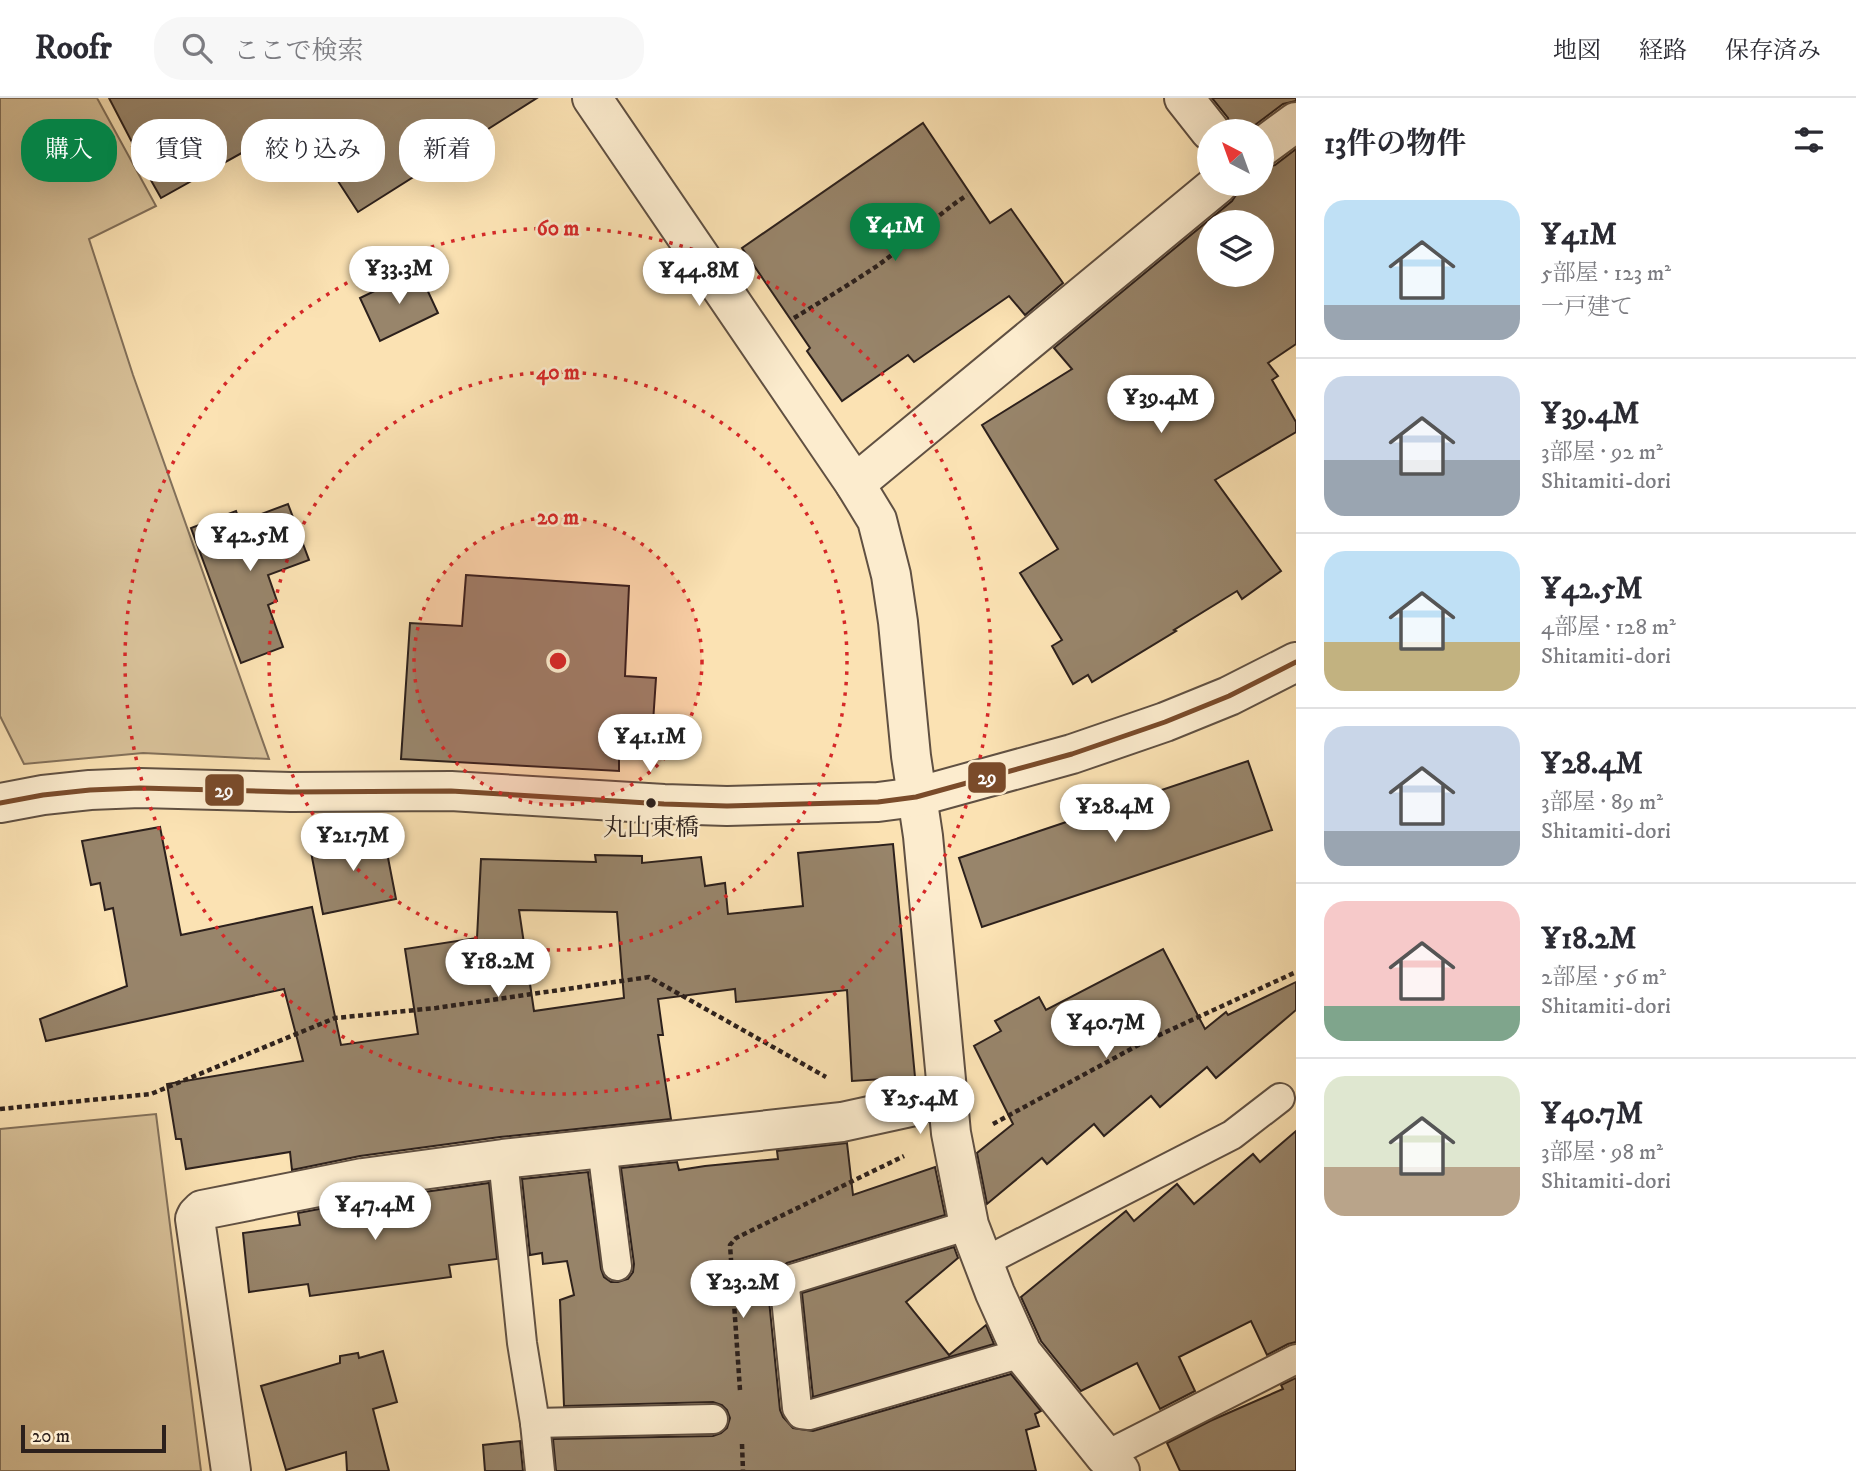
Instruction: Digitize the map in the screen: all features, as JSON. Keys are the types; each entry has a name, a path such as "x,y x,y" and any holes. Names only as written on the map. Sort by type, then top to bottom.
{"street":[{"path":"592,98 877,520 891,575 898,622 916,797 923,836 951,1133 969,1225 1022,1353 1113,1464"},
{"path":"1184,98 1200,119"},
{"path":"1274,138 1296,122"},
{"path":"855,484 1203,196"},
{"path":"0,803 43,795 140,788 291,792 452,791 727,806 878,802 916,797 1072,754 1165,722 1229,696 1296,662"},
{"path":"231,1471 195,1219 202,1210 363,1178 503,1159 869,1118 915,1106 946,1090"}],"lane":[{"path":"984,1262 1232,1135 1280,1098"},
{"path":"602,1148 617,1266"},
{"path":"503,1159 522,1343 540,1471"},
{"path":"969,1225 792,1279 788,1283 785,1288 797,1408 801,1414 809,1415 1022,1353"},
{"path":"1113,1464 1296,1359"},
{"path":"535,1423 713,1419"}],"path":[{"path":"759,343 877,266 967,195"},
{"path":"951,1133 990,1126 1142,1043 1296,972"},
{"path":"0,1109 152,1094 335,1018 436,1008 649,977 865,1101 869,1118"}],"shaded area":[{"path":"0,98 97,98 108,119 21,119 21,182 117,182 117,135 131,160 131,182 143,182 156,206 89,239 133,375 269,759 143,753 24,764 0,716"},
{"path":"156,1114 201,1471 0,1471 0,1129"}],"building":[{"path":"109,98 537,98 495,125 495,119 399,119 399,182 406,182 358,212 339,182 385,182 385,119 241,119 241,153 227,161 227,119 131,119 131,140"},
{"path":"1212,98 1296,98 1296,101 1283,104 1263,119 1228,118"},
{"path":"923,123 990,223 1011,209 1063,283 1025,315 1009,296 914,362 908,355 842,401 807,351 810,348 742,248"},
{"path":"1296,149 1296,344 1268,363 1278,376 1272,380 1296,422 1296,432 1215,480 1281,571 1242,599 1237,591 1092,682 1088,675 1073,684 1052,646 1062,640 1020,573 1058,549 982,425 1072,369 1054,348 1197,230 1197,287 1274,287 1274,210 1221,210 1235,196 1274,196 1274,165"},
{"path":"152,182 190,182 161,198"},
{"path":"418,270 438,313 380,341 360,298"},
{"path":"288,504 309,560 268,575 277,601 268,605 283,647 241,663 191,528 236,511 240,522"},
{"path":"466,575 629,586 625,676 656,678 651,752 619,751 619,771 401,759 410,623 462,626"},
{"path":"1248,761 1272,830 982,927 959,858"},
{"path":"160,827 181,935 312,907 341,1045 418,1034 405,949 477,938 481,859 596,862 595,855 642,856 642,863 701,857 705,886 725,883 728,914 803,906 798,853 893,844 915,1077 852,1081 847,990 736,1002 735,989 658,999 663,1035 658,1035 671,1119 500,1137 360,1156 292,1170 290,1152 186,1169 181,1139 176,1139 167,1084 303,1061 284,989 46,1041 40,1019 127,986 113,908 105,910 100,883 91,885 82,841","holes":["519,910 617,912 624,998 534,1011"]},
{"path":"383,832 396,899 323,914 310,847"},
{"path":"1163,949 1205,1029 1226,1012 1228,1015 1296,982 1296,1010 1216,1078 1207,1067 1160,1107 1151,1096 1104,1136 1094,1124 1047,1164 1042,1158 987,1204 977,1153 1013,1124 974,1046 1001,1031 995,1021 1039,997 1046,1010"},
{"path":"1296,1131 1296,1342 1267,1355 1251,1321 1179,1357 1195,1391 1160,1409 1137,1363 1081,1391 1041,1341 1021,1297 1126,1211 1134,1221 1177,1184 1194,1204 1253,1154 1260,1162"},
{"path":"847,1143 853,1195 935,1167 945,1215 787,1263 779,1269 771,1279 768,1290 780,1410 783,1417 793,1428 813,1431 1011,1374 1041,1411 1035,1414 1039,1426 1026,1430 1036,1471 556,1471 553,1439 713,1436 727,1428 730,1418 722,1405 713,1402 564,1406 560,1300 574,1295 567,1261 543,1264 542,1253 530,1255 522,1179 588,1172 601,1269 604,1277 611,1282 618,1282 628,1279 634,1264 621,1168 677,1162 679,1170 778,1159 777,1151"},
{"path":"489,1183 497,1259 449,1265 451,1277 310,1296 308,1284 249,1292 243,1233 300,1225 298,1213 367,1200"},
{"path":"954,1247 958,1258 906,1302 949,1355 986,1325 994,1344 813,1397 802,1293"},
{"path":"383,1351 397,1402 373,1409 389,1471 347,1471 346,1452 286,1470 261,1386 340,1363 340,1356 358,1353 359,1358"},
{"path":"1296,1378 1296,1471 1180,1471 1167,1443 1283,1389 1281,1385"},
{"path":"520,1441 523,1471 485,1471 483,1445"}],"transit line":[{"name":"29","path":"0,803 43,795 140,788 291,792 451,791 727,806 878,802 916,797 1072,754 1165,722 1229,696 1296,662"}],"place":[{"name":"丸山東橋","path":"651,803"}]}
